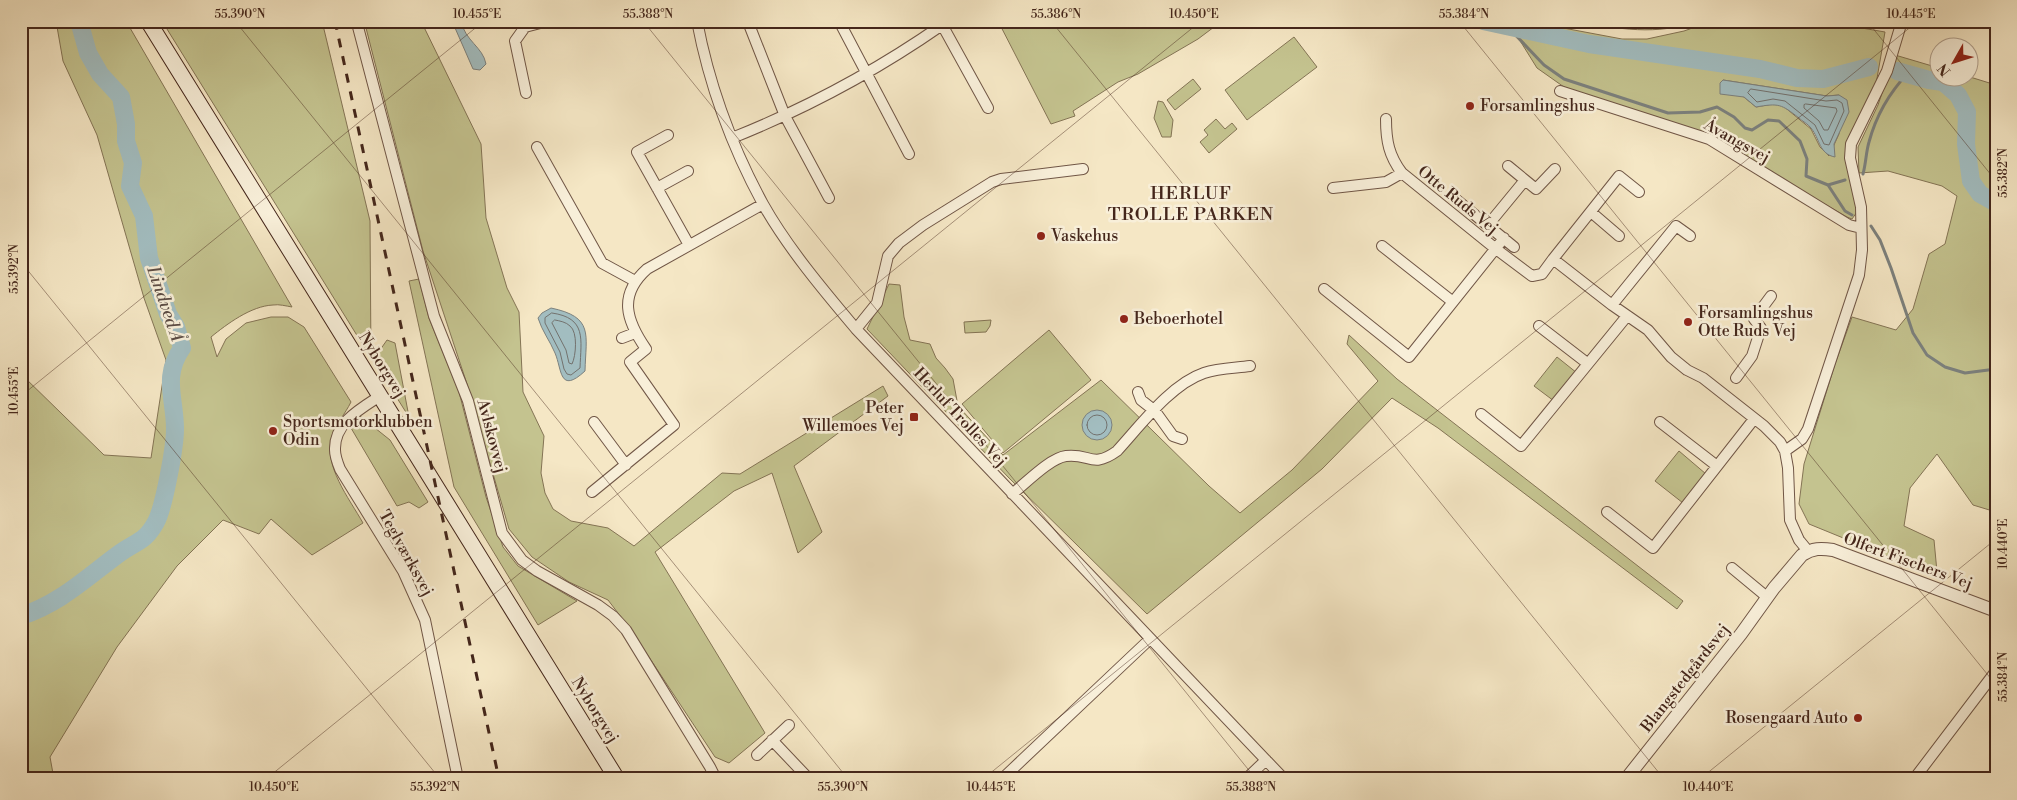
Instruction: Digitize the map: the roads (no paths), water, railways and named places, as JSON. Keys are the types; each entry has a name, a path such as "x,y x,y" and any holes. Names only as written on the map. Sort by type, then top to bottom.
{"main road":[{"name":"Nyborgvej","path":"148,21 617,779"}],"street":[{"path":"526,93 515,41 525,27 548,21"},
{"name":"Herluf Trolles Vej","path":"696,21 708,71 732,138 763,204 783,236 856,329 1284,779"},
{"path":"839,21 909,154"},
{"path":"1785,451 1802,439 1808,429 1859,275 1862,259 1861,207 1850,153 1851,144 1887,71 1902,21"},
{"name":"Avlskovvej","path":"359,23 434,316 468,401 502,534 522,560 537,571 613,616 626,630 716,779"},
{"path":"732,138 785,116 866,75 941,23 988,108"},
{"path":"750,27 785,116 830,198"},
{"name":"Åvangsvej","path":"1560,91 1709,139 1849,224 1861,228"},
{"name":"Otte Ruds Vej","path":"1386,119 1386,136 1389,151 1402,173 1532,276 1542,274 1619,176 1639,192"},
{"path":"668,135 638,152 689,245"},
{"path":"537,147 602,263 635,281"},
{"path":"1508,166 1536,189 1555,168"},
{"path":"856,329 869,315 877,302 888,256 899,243 923,225 992,182 1001,179 1083,169"},
{"path":"657,188 688,171"},
{"name":"Otte Ruds Vej","path":"1333,188 1386,182 1402,173"},
{"name":"Otte Ruds Vej","path":"1488,225 1525,180"},
{"name":"Otte Ruds Vej","path":"1453,197 1514,247"},
{"path":"592,492 674,425 630,362 646,349 635,333 628,314 628,304 635,281 647,269 763,204"},
{"path":"1591,212 1619,236"},
{"path":"1612,306 1676,226 1690,236"},
{"name":"Otte Ruds Vej","path":"1324,289 1409,357 1504,238"},
{"path":"1382,246 1453,302"},
{"path":"1553,259 1612,306 1648,330 1671,357 1687,370 1703,378 1772,434 1785,451 1790,478 1790,520 1799,540 1808,551"},
{"path":"1736,378 1752,356 1761,328 1754,319 1771,296"},
{"path":"1481,414 1522,446 1587,363 1627,316"},
{"path":"1540,326 1587,363"},
{"path":"622,338 635,333"},
{"path":"1012,494 1055,460 1066,456 1078,456 1095,461 1106,459 1117,451 1175,391 1203,373 1250,366"},
{"path":"1138,392 1142,400 1155,411 1173,436 1182,438"},
{"name":"Teglværksvej","path":"380,396 347,418 338,436 335,450 340,469 403,571 425,620 458,779"},
{"path":"1607,512 1653,548 1754,419"},
{"path":"594,422 626,465"},
{"path":"1660,422 1717,466"},
{"name":"Olfert Fischers Vej","path":"1808,551 1822,548 1833,550 1996,611"},
{"name":"Blangstedgårdsvej","path":"1626,779 1741,634 1789,570 1808,551"},
{"path":"1732,568 1768,597"},
{"path":"1002,779 1150,639"},
{"path":"1914,779 1996,671"},
{"path":"757,755 789,725"},
{"path":"772,740 809,779"},
{"path":"1246,779 1266,760"}],"water":[{"path":"452,21 461,21 466,34 484,58 486,64 480,70 473,69"},
{"path":"1723,80 1827,96 1839,95 1847,100 1849,112 1834,144 1835,157 1826,153 1810,127 1784,107 1770,105 1756,107 1744,97 1720,94 1720,83"},
{"path":"551,308 575,316 581,322 584,329 586,337 585,371 570,381 563,377 555,353 538,318 542,313"},
{"path":"1097,410 1103,411 1111,419 1111,431 1103,439 1097,440 1091,439 1083,431 1082,425 1083,419 1091,411"}],"waterway":[{"name":"Lindved Å","path":"21,616 61,597 148,534 156,522 162,504 175,438 171,378 172,369 182,348 176,327 168,314 149,258 144,216 130,186 133,163 126,141 126,124 121,97 100,74 88,53 79,21"},
{"path":"1223,27 1232,21"},
{"path":"1483,21 1589,44 1760,69 1797,78 1823,79 1869,67"},
{"name":"Lindved Å","path":"1506,25 1544,65 1564,79 1668,113 1700,112 1717,107 1734,117 1745,128 1752,130 1768,120 1779,121 1800,141 1807,159 1806,176 1828,185 1845,180"},
{"name":"Lindved Å","path":"1897,71 1943,82 1958,95 1967,112 1966,144 1971,181 1980,194 1996,203"},
{"name":"Lindved Å","path":"1863,174 1868,146 1880,114 1895,88 1908,73"},
{"path":"1828,185 1845,211 1852,215"},
{"path":"1871,226 1880,240 1891,268 1913,333 1927,355 1945,367 1965,373 1996,369"}],"railway":[{"path":"335,21 499,779"}],"place":[{"name":"Forsamlingshus","path":"1470,106"},
{"name":"Vaskehus","path":"1041,236"},
{"name":"Beboerhotel","path":"1124,319"},
{"name":"Forsamlingshus Otte Ruds Vej","path":"1688,322"},
{"name":"Peter Willemoes Vej","path":"914,417"},
{"name":"Sportsmotorklubben Odin","path":"273,431"},
{"name":"Rosengaard Auto","path":"1858,718"}],"district":[{"name":"HERLUF TROLLE PARKEN","path":"1191,203"}]}
